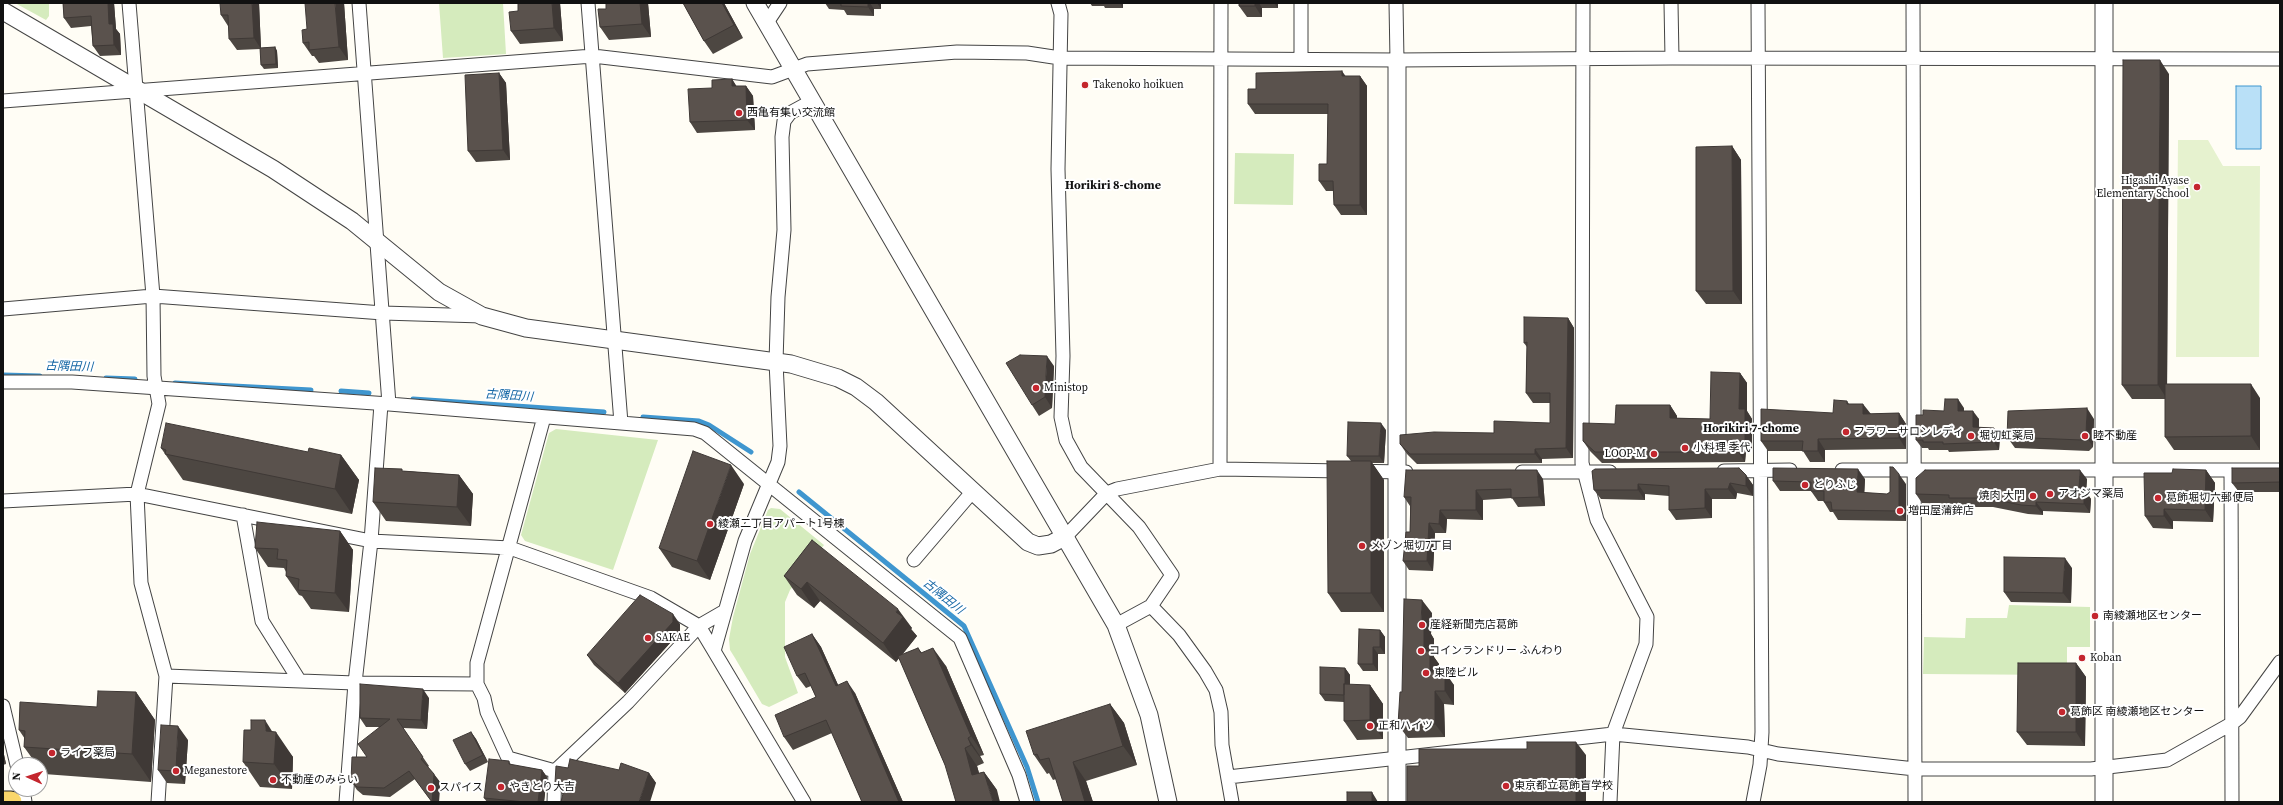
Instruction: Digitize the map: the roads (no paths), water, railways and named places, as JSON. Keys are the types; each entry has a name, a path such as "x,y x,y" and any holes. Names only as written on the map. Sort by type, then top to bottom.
{"main road":[{"path":"3,802 11,802"}],"street":[{"path":"129,3 153,296 154,376 159,404 137,494 141,583 166,676 158,802"},
{"path":"346,802 355,683 385,404 383,313 376,242 359,3"},
{"path":"588,3 621,423"},
{"path":"755,3 1116,624 1149,715 1168,802"},
{"path":"766,24 780,3"},
{"path":"1058,3 1061,14 1058,169 1063,356 1061,417 1066,440 1081,467 1108,493 1139,527 1172,575 1151,606 1116,624"},
{"path":"1220,469 1221,3"},
{"path":"1301,3 1301,59"},
{"path":"1396,3 1397,802"},
{"path":"1583,3 1584,472 1597,520 1647,617 1646,644 1612,734 1610,802"},
{"path":"1671,3 1672,58"},
{"path":"1753,802 1761,750 1761,471 1758,366 1758,3"},
{"path":"1913,3 1915,802"},
{"path":"2104,3 2104,802"},
{"path":"3,11 272,169 352,221 439,292 482,316"},
{"path":"3,101 593,56 772,77 792,68 807,64 957,52 1027,54 1060,58 1397,60 1672,58 1913,60 2280,59"},
{"path":"714,651 745,541 778,462 780,446 776,362 778,297 784,230 782,137 784,121 790,113 812,101"},
{"path":"3,309 153,296 383,313 482,316 526,328 776,362 814,370 856,387 876,402 1028,542 1038,546 1051,544 1066,536 1108,493 1117,488 1220,469 1420,472"},
{"path":"3,382 72,382 385,404 694,429 705,433 960,638 1019,775 1027,802"},
{"path":"544,417 510,548 477,663 477,684 484,698 487,712 508,758 555,771"},
{"path":"1715,471 1799,470"},
{"path":"1830,470 2280,470"},
{"path":"2231,470 2232,802"},
{"path":"1509,472 1622,472"},
{"path":"914,560 973,491"},
{"path":"3,501 137,494 371,542 510,548 651,598 700,626 804,802"},
{"path":"243,515 262,621 299,680"},
{"path":"1151,606 1179,634 1205,670 1216,690 1221,712 1222,745 1232,802"},
{"path":"554,802 555,771 628,702 700,626 725,611"},
{"path":"1228,777 1397,756 1612,734 1628,734 1915,769 2091,769 2167,760 2231,724 2249,707 2280,662"},
{"path":"166,676 355,683 477,684"},
{"path":"3,706 15,757"}],"water":[{"path":"2236,86 2261,86 2261,149 2236,149"}],"waterway":[{"name":"古隅田川","path":"3,375 40,376"},
{"name":"古隅田川","path":"106,378 135,379"},
{"name":"古隅田川","path":"175,383 311,390"},
{"name":"古隅田川","path":"341,391 369,393"},
{"name":"古隅田川","path":"413,399 604,412"},
{"name":"古隅田川","path":"643,417 699,421 709,425 751,452"},
{"name":"古隅田川","path":"799,492 964,626 1027,767 1038,802"}],"place":[{"name":"Takenoko hoikuen","path":"1085,85"},
{"name":"西亀有集い交流館","path":"739,113"},
{"name":"Higashi Ayase Elementary School","path":"2197,187"},
{"name":"Ministop","path":"1036,388"},
{"name":"フラワーサロンレディ","path":"1846,432"},
{"name":"堀切虹薬局","path":"1971,436"},
{"name":"睦不動産","path":"2085,436"},
{"name":"小料理 季代","path":"1685,448"},
{"name":"LOOP-M","path":"1654,454"},
{"name":"とりふじ","path":"1805,485"},
{"name":"アオジマ薬局","path":"2050,494"},
{"name":"焼肉 大門","path":"2033,496"},
{"name":"葛飾堀切六郵便局","path":"2158,498"},
{"name":"増田屋蒲鉾店","path":"1900,511"},
{"name":"綾瀬二丁目アパート1号棟","path":"710,524"},
{"name":"メゾン堀切7丁目","path":"1362,546"},
{"name":"南綾瀬地区センター","path":"2095,616"},
{"name":"産経新聞売店葛飾","path":"1422,625"},
{"name":"SAKAE","path":"648,638"},
{"name":"コインランドリー ふんわり","path":"1421,651"},
{"name":"Koban","path":"2082,658"},
{"name":"東陸ビル","path":"1426,673"},
{"name":"葛飾区 南綾瀬地区センター","path":"2062,712"},
{"name":"正和ハイツ","path":"1370,726"},
{"name":"ライフ薬局","path":"52,753"},
{"name":"Meganestore","path":"176,771"},
{"name":"不動産のみらい","path":"273,780"},
{"name":"東京都立葛飾盲学校","path":"1506,786"},
{"name":"やきとり大吉","path":"501,787"},
{"name":"スパイス","path":"431,788"}],"district":[{"name":"Horikiri 8-chome","path":"1113,186"},
{"name":"Horikiri 7-chome","path":"1751,429"}]}
